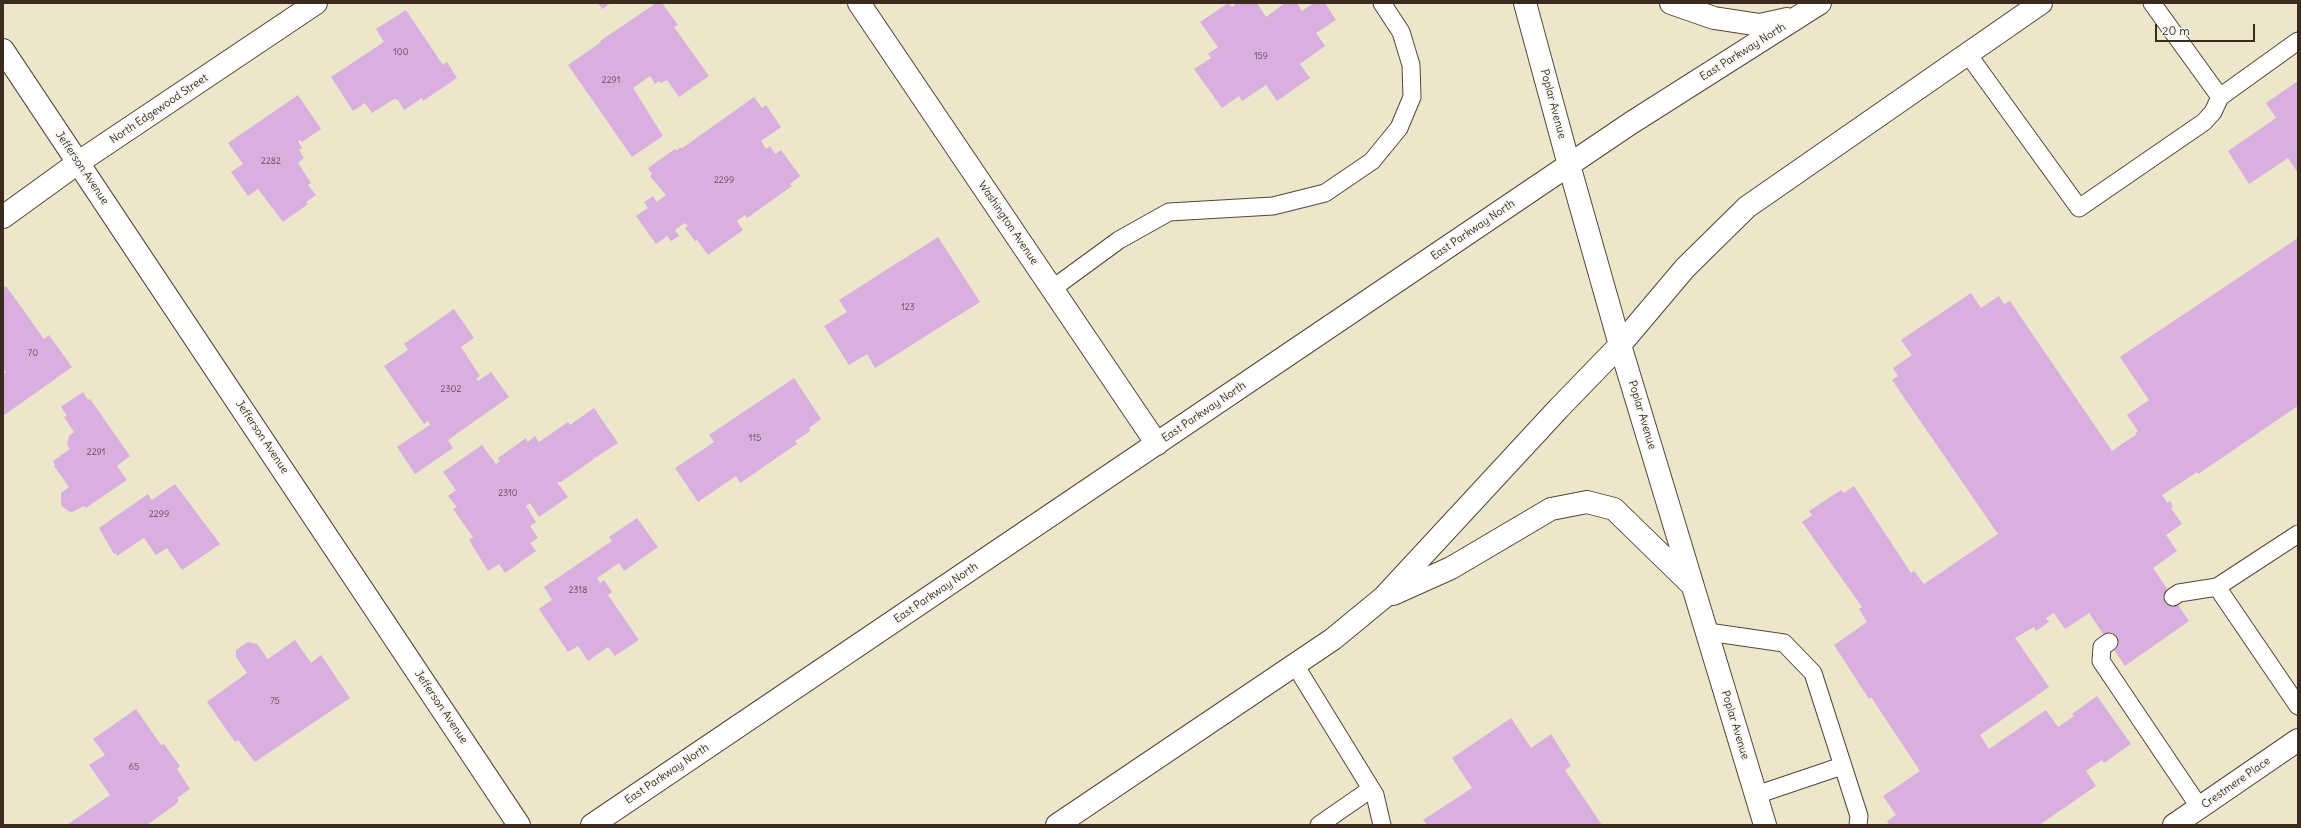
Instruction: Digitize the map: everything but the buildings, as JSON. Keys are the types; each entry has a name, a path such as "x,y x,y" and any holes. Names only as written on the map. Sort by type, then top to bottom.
{"main road":[{"name":"North Edgewood Street","path":"3,217 79,162 316,3"},
{"name":"Washington Avenue","path":"859,3 1157,444"},
{"name":"Poplar Avenue","path":"1525,3 1620,345 1708,632 1765,825"},
{"path":"1671,3 1714,18 1760,25 1798,17"},
{"name":"East Parkway North","path":"597,823 1631,123 1820,3"},
{"path":"1058,825 1333,639 1384,597 1559,408 1620,345 1685,268 1747,207 2041,3"},
{"name":"Jefferson Avenue","path":"3,50 519,825"},
{"path":"1384,597 1451,568 1552,509 1587,502 1614,509 1694,588"},
{"name":"Crestmere Place","path":"2174,825 2298,740"}],"lane":[{"path":"1052,289 1119,240 1169,212 1273,206 1325,193 1372,161 1399,128 1412,97 1411,65 1401,32 1382,3"},
{"path":"2152,3 2220,97"},
{"path":"1967,53 2079,208 2204,122 2213,112 2220,97 2298,41"},
{"path":"2173,597 2179,593 2217,587 2298,534"},
{"path":"2217,587 2298,706"},
{"path":"1708,632 1784,643 1813,673 1858,816 1858,825"},
{"path":"2109,642 2102,647 2101,661 2200,808"},
{"path":"1295,665 1375,795 1382,825"},
{"path":"1756,795 1842,766"},
{"path":"1319,825 1371,789"}]}
